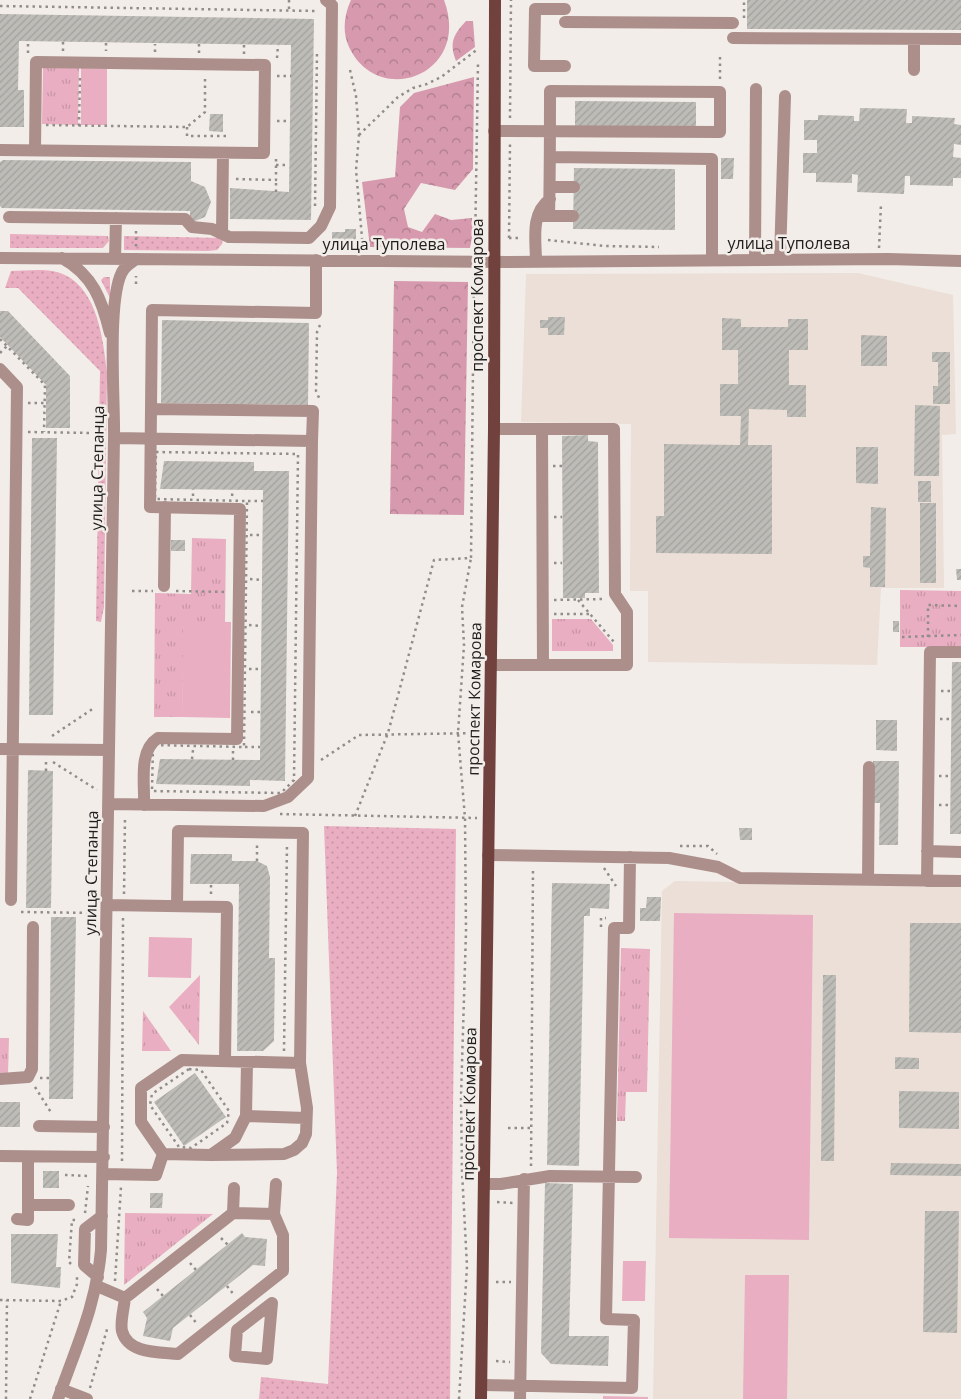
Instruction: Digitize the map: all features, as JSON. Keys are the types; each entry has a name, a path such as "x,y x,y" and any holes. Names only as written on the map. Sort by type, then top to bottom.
{"main road":[{"name":"проспект Комарова","path":"481,1399 494,429 495,0"}],"street":[{"path":"9,217 185,219 192,227 212,229 225,235 309,238 321,226 330,207 332,5 326,0"},
{"path":"565,66 534,66 535,9 565,15 733,23"},
{"path":"733,38 961,39"},
{"path":"914,39 914,70"},
{"path":"0,150 264,153 265,65 36,62 35,150"},
{"path":"755,259 756,89"},
{"path":"494,131 550,131 720,132 720,92 550,91 550,131 550,193 540,208 543,216 536,239 536,262"},
{"path":"780,259 784,96"},
{"path":"223,153 222,179 225,235 229,260"},
{"path":"550,157 712,159 712,260"},
{"path":"550,193 574,187"},
{"path":"543,216 574,216"},
{"path":"116,218 116,259"},
{"name":"улица Туполева","path":"0,258 536,262 755,259 961,261"},
{"name":"улица Степанца","path":"62,258 84,273 95,288 103,306 112,341"},
{"name":"улица Степанца","path":"60,1394 98,1282 104,1157 114,438 112,341 119,280 124,268 136,259"},
{"path":"144,805 145,751 149,743 158,738 237,739 240,508 150,507 152,310 316,313 316,260"},
{"path":"0,369 17,387 14,681 6,749 6,831 11,900"},
{"path":"108,804 264,806 288,796 308,778 313,411 151,409"},
{"path":"490,665 627,665 627,612 615,594 614,429 494,429"},
{"path":"542,429 544,665"},
{"path":"114,438 312,440"},
{"path":"164,590 165,507"},
{"path":"927,881 930,652 961,652"},
{"path":"0,680 14,681"},
{"path":"6,749 109,750"},
{"path":"868,880 869,767"},
{"path":"163,1154 284,1154 294,1150 302,1143 306,1134 300,1063 304,833 178,831 177,906"},
{"path":"927,851 961,852"},
{"path":"488,856 669,858 718,867 740,878 961,881"},
{"path":"482,1385 520,1392 597,1393 632,1388 634,1320 606,1319 614,928 629,928 630,857"},
{"path":"107,905 227,907 225,1061"},
{"path":"0,1079 28,1077 32,1069 33,927"},
{"path":"163,1154 141,1122 141,1088 182,1060 300,1063"},
{"path":"211,1155 235,1138 246,1116 247,1062"},
{"path":"246,1116 306,1118"},
{"path":"39,1126 104,1127"},
{"path":"103,1174 156,1175 163,1154"},
{"path":"0,1156 104,1157"},
{"path":"17,1220 28,1220 28,1157"},
{"path":"485,1184 501,1184 528,1178 550,1176 636,1178"},
{"path":"520,1392 528,1178"},
{"path":"119,1296 122,1330 129,1342 140,1350 178,1354 283,1271 282,1235 274,1214 276,1184"},
{"path":"233,1213 234,1188"},
{"path":"28,1205 69,1205"},
{"path":"119,1296 233,1213 274,1214"},
{"path":"102,1216 85,1229 84,1265 98,1282 119,1296"},
{"path":"272,1303 267,1359 235,1356 237,1330 272,1303"},
{"path":"223,1319 237,1330"},
{"path":"60,1394 88,1395"}],"path":[{"path":"288,0 288,10"},
{"path":"0,6 318,11 318,20"},
{"path":"28,42 28,48"},
{"path":"63,42 63,48"},
{"path":"106,43 106,49"},
{"path":"155,50 156,44"},
{"path":"199,44 199,50"},
{"path":"244,45 244,51"},
{"path":"277,85 278,45"},
{"path":"315,215 317,50"},
{"path":"359,134 398,97 413,88 441,77 478,50"},
{"path":"28,54 37,54"},
{"path":"720,56 720,80"},
{"path":"269,58 277,58"},
{"path":"80,67 80,126"},
{"path":"41,125 187,127 205,112 206,69"},
{"path":"350,70 356,96 359,134 356,170 364,260"},
{"path":"277,76 291,76"},
{"path":"276,130 277,112"},
{"path":"277,121 290,121"},
{"path":"187,127 187,136 228,136"},
{"path":"276,156 276,192"},
{"path":"276,165 290,165"},
{"path":"222,179 276,180"},
{"path":"879,249 881,204"},
{"path":"509,238 577,241 605,246 663,247"},
{"path":"321,402 316,391 316,332 322,320"},
{"path":"0,339 45,385 44,432"},
{"path":"0,353 7,346"},
{"path":"17,402 45,403"},
{"path":"17,432 93,433"},
{"path":"556,466 562,466"},
{"path":"459,1399 467,1266 462,1172 461,1097 466,931 465,818 458,732 464,645 462,607 471,558 471,481"},
{"path":"193,489 193,494"},
{"path":"232,490 232,495"},
{"path":"255,501 263,501"},
{"path":"556,517 562,517"},
{"path":"254,535 263,535"},
{"path":"355,816 388,732 434,560 471,558"},
{"path":"556,563 562,563"},
{"path":"254,579 262,580"},
{"path":"550,600 603,600 603,590"},
{"path":"132,591 239,592"},
{"path":"578,600 616,645 616,638"},
{"path":"928,637 928,605 961,606"},
{"path":"550,614 590,614"},
{"path":"254,625 262,626"},
{"path":"902,637 938,638 938,635 961,635"},
{"path":"253,669 261,669"},
{"path":"937,691 952,691"},
{"path":"94,708 32,749 96,790"},
{"path":"252,712 260,712"},
{"path":"937,719 951,720"},
{"path":"294,780 359,735 388,732 490,732"},
{"path":"153,745 152,791 281,793"},
{"path":"252,747 260,747"},
{"path":"192,759 193,753"},
{"path":"233,753 233,760"},
{"path":"46,764 46,770"},
{"path":"936,776 950,776"},
{"path":"119,1296 122,1174 125,804"},
{"path":"936,805 950,805"},
{"path":"278,814 489,818"},
{"path":"256,861 257,842 262,842"},
{"path":"284,1057 287,843"},
{"path":"528,1178 532,1128 533,863"},
{"path":"601,864 618,888"},
{"path":"211,884 211,891"},
{"path":"11,900 33,927"},
{"path":"21,912 94,913"},
{"path":"189,1069 201,1070 229,1110 227,1123 191,1148 179,1147 165,1127 150,1105 152,1094 189,1069"},
{"path":"35,1088 59,1126"},
{"path":"165,1127 169,1124"},
{"path":"508,1128 532,1128"},
{"path":"66,1175 89,1176 85,1229"},
{"path":"222,1238 228,1245"},
{"path":"190,1263 196,1270"},
{"path":"227,1286 232,1292"},
{"path":"157,1288 163,1296"},
{"path":"0,1300 61,1301 30,1399"},
{"path":"6,1399 7,1300"},
{"path":"190,1315 194,1321"},
{"path":"88,1395 109,1322"}],"shaded area":[{"path":"858,273 953,295 956,434 942,435 944,588 881,588 877,665 648,662 648,591 630,591 631,424 521,422 526,274"},
{"path":"675,881 961,886 961,1399 653,1399 662,891"}],"green space":[{"path":"351,0 444,0 449,26 445,48 434,64 418,75 399,79 380,76 363,66 349,47 345,35 345,24"},
{"path":"466,21 473,21 475,47 456,61 453,40"},
{"path":"43,68 79,68 78,125 42,124"},
{"path":"81,68 107,69 107,125 81,125"},
{"path":"474,77 473,169 455,190 421,183 404,209 408,227 422,232 435,214 451,220 472,218 473,233 470,248 370,247 362,182 395,177 400,107 414,93"},
{"path":"10,234 108,236 109,241 103,248 10,248"},
{"path":"124,236 223,238 222,244 217,250 124,250"},
{"path":"11,271 52,271 65,275 76,282 92,304 101,331 107,372 104,607 101,622 96,621 100,371 18,288 5,288"},
{"path":"104,277 110,277 110,298 101,280"},
{"path":"394,281 468,282 464,515 390,514"},
{"path":"192,538 226,539 225,622 184,622 182,717 154,717 155,593 191,594"},
{"path":"900,590 961,591 961,647 900,647"},
{"path":"552,619 591,619 613,645 613,651 552,651"},
{"path":"183,621 231,622 230,718 182,717"},
{"path":"324,826 456,829 450,1399 259,1399 261,1377 328,1384 337,1173"},
{"path":"674,913 813,915 809,1240 669,1238"},
{"path":"149,937 192,938 191,978 148,977"},
{"path":"621,948 650,949 647,1092 626,1092 625,1121 617,1121"},
{"path":"200,975 199,1045 169,1007"},
{"path":"143,1011 171,1051 142,1051"},
{"path":"0,1038 9,1038 8,1074 0,1074"},
{"path":"125,1213 213,1214 124,1285"},
{"path":"623,1261 646,1261 645,1301 622,1301"},
{"path":"745,1275 789,1275 787,1399 743,1399"},
{"path":"603,1396 648,1397 648,1399 603,1399"}],"building":[{"path":"747,0 961,0 961,30 747,29"},
{"path":"0,14 314,19 311,220 230,219 230,188 289,192 291,45 19,41 18,90 24,90 24,127 0,127"},
{"path":"575,101 696,102 696,127 575,126"},
{"path":"860,108 907,109 906,123 912,123 912,116 955,118 954,124 961,125 961,145 954,144 953,157 961,158 961,178 953,178 953,186 910,185 910,176 905,176 904,194 857,192 858,175 852,174 852,183 816,182 816,173 803,173 803,153 817,153 817,140 804,140 804,120 818,120 818,115 854,116 854,121 859,121"},
{"path":"210,114 223,114 223,132 209,131"},
{"path":"721,158 734,158 733,179 721,179"},
{"path":"3,160 191,162 191,181 205,187 211,202 205,217 190,223 190,211 2,208 0,206 0,162"},
{"path":"574,168 675,169 675,230 573,229"},
{"path":"345,229 356,229 356,246 332,246 332,232 345,232"},
{"path":"0,311 8,311 70,376 70,428 46,428 46,385 0,337"},
{"path":"548,317 565,317 564,335 548,335 548,328 540,328 540,320 548,320"},
{"path":"722,318 741,319 741,327 788,327 788,319 808,319 808,350 789,350 789,385 806,385 806,417 787,417 787,410 749,409 748,445 772,445 772,554 656,553 656,516 664,516 664,444 740,445 741,416 720,416 720,384 738,384 738,350 722,350"},
{"path":"162,320 309,323 308,405 161,403"},
{"path":"861,335 887,336 887,366 861,366"},
{"path":"932,352 950,352 950,404 933,404 933,386 938,386 938,362 932,362"},
{"path":"915,405 940,406 939,476 914,476"},
{"path":"588,435 588,441 598,442 599,593 585,593 585,598 563,598 562,436"},
{"path":"32,438 57,438 53,715 29,715"},
{"path":"856,447 878,447 878,484 856,483"},
{"path":"164,461 254,462 254,471 289,471 285,781 250,780 250,786 156,784 160,759 260,760 263,490 160,489"},
{"path":"918,481 931,481 931,502 918,502"},
{"path":"920,503 936,503 936,583 920,583"},
{"path":"871,507 886,508 885,587 870,587 870,568 863,567 863,556 870,556"},
{"path":"171,540 185,540 185,551 171,551"},
{"path":"956,569 961,569 961,580 957,580"},
{"path":"893,621 899,621 899,632 893,632"},
{"path":"952,662 961,662 961,834 950,834"},
{"path":"876,720 897,720 897,751 876,750"},
{"path":"873,761 899,761 898,845 879,845 880,803 872,803"},
{"path":"28,770 53,771 51,908 26,908"},
{"path":"739,828 752,828 752,840 740,840"},
{"path":"191,854 232,854 232,861 257,861 267,866 270,877 269,958 275,958 274,1041 263,1051 237,1051 239,884 190,884"},
{"path":"552,883 610,884 609,909 590,908 590,916 584,916 579,1166 547,1165"},
{"path":"647,897 661,897 660,921 640,921 640,908 646,908"},
{"path":"51,917 76,917 73,1099 49,1099"},
{"path":"910,923 961,923 961,1033 909,1032"},
{"path":"823,975 836,975 834,1161 821,1161"},
{"path":"895,1057 919,1058 919,1069 895,1069"},
{"path":"195,1073 226,1117 184,1146 154,1102"},
{"path":"899,1091 959,1092 959,1129 899,1128"},
{"path":"0,1102 20,1102 20,1127 0,1127"},
{"path":"891,1163 961,1164 961,1176 890,1175"},
{"path":"43,1171 59,1171 59,1188 43,1188"},
{"path":"545,1183 573,1184 569,1336 609,1336 608,1366 551,1364 541,1353"},
{"path":"150,1193 163,1193 162,1208 150,1208"},
{"path":"925,1211 959,1211 957,1333 923,1332"},
{"path":"242,1233 245,1237 267,1239 265,1266 253,1265 173,1328 170,1341 143,1336 147,1318 143,1312"},
{"path":"11,1234 58,1234 56,1267 61,1267 60,1288 11,1283"}]}
